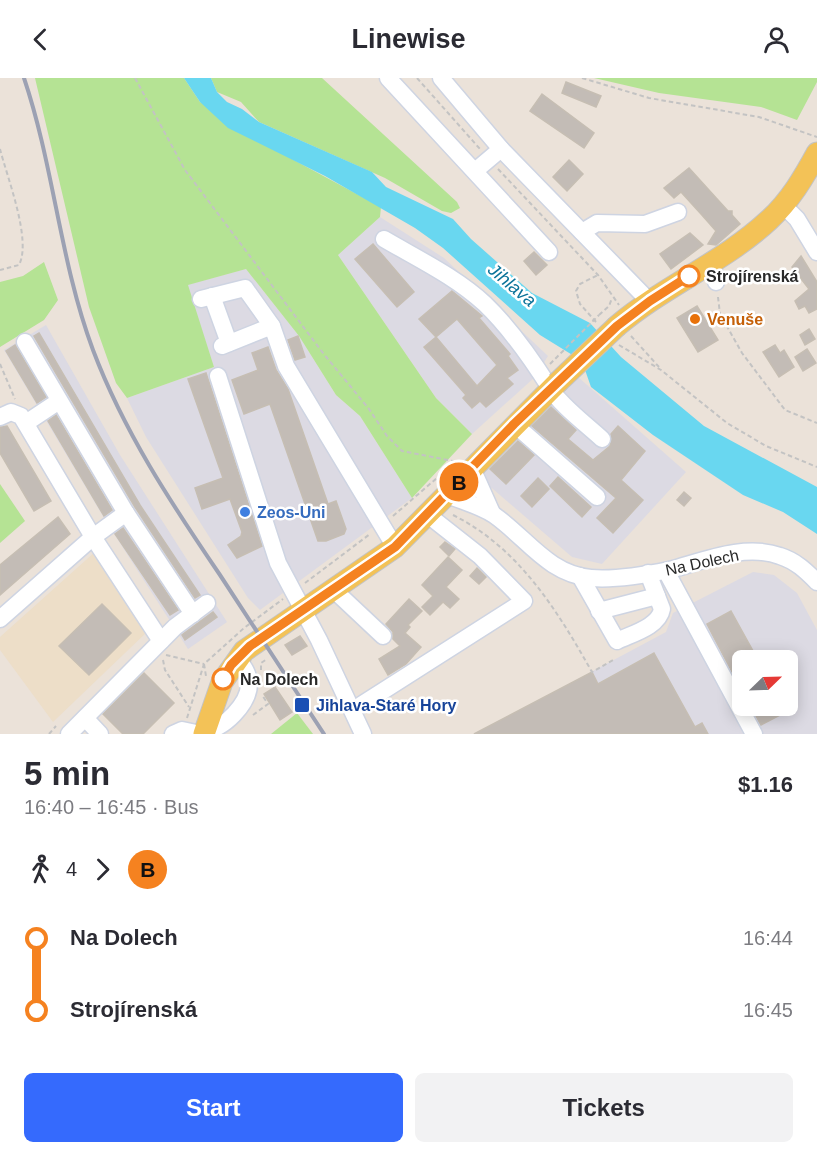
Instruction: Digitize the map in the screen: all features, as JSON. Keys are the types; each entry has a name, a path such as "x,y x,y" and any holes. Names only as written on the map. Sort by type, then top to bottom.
{"main road":[{"path":"193,732 237,658 299,600 334,590 395,547 447,495 464,464 514,424 552,379 650,301 761,227 783,205 800,183 817,153"}],"street":[{"path":"388,78 549,252"},
{"path":"441,78 501,149 650,301"},
{"path":"475,171 501,149"},
{"path":"783,205 797,219 817,252"},
{"path":"582,232 597,224 645,225 678,212"},
{"path":"384,239 436,269 485,304 522,345 544,375 552,379 602,440"},
{"path":"712,261 716,282"},
{"path":"272,326 226,345 206,298 245,288 272,326 286,366 395,547"},
{"path":"25,342 126,513 193,614"},
{"path":"218,376 278,563 299,600 363,734"},
{"path":"24,419 59,401"},
{"path":"0,417 11,412 24,419 93,537 162,648"},
{"path":"514,424 597,497"},
{"name":"Na Dolech","path":"464,464 492,513"},
{"name":"Na Dolech","path":"447,495 492,513 553,566 566,573 592,578 648,573 666,571 712,558 763,552 796,563 817,582"},
{"path":"0,619 93,537 126,513"},
{"path":"361,705 524,601 480,556 429,515"},
{"path":"666,571 754,734"},
{"path":"579,576 617,641 656,622 662,609 648,573"},
{"path":"334,590 383,636"},
{"path":"599,611 657,596"},
{"path":"69,734 162,648 175,627 207,603"},
{"path":"85,718 100,734"}],"path":[{"path":"135,78 185,170 387,436 402,451 464,464"},
{"path":"582,78 649,98 759,117 817,137"},
{"path":"0,149 22,233 25,254 19,264 0,270"},
{"path":"613,329 609,306 612,298 598,275 580,284 576,291 580,304 727,423 766,446 817,467"},
{"path":"716,282 720,314 742,353 785,410 817,425"},
{"path":"552,379 613,329"},
{"path":"613,329 631,339 661,370"},
{"path":"0,364 24,419"},
{"path":"189,706 204,664 244,627 299,600 382,525 464,464"},
{"path":"162,648 165,670 189,706 193,732"},
{"path":"246,719 268,704 259,695"}],"shaded area":[{"path":"380,217 444,258 548,356 535,377 472,434 436,398 338,255"},
{"path":"246,269 299,336 336,395 360,416 412,498 260,610 248,598 146,437 127,398 214,367 187,285"},
{"path":"46,325 120,455 227,622 188,649 107,523 4,350"},
{"path":"578,377 686,472 602,564 572,557 479,477"},
{"path":"96,551 149,630 53,722 0,650 0,637"},
{"path":"753,572 774,575 797,593 817,630 817,734 475,734 666,632 673,613"}],"green space":[{"path":"35,78 184,78 200,102 290,158 381,207 380,217 338,255 436,398 472,434 412,498 360,416 336,395 299,336 246,269 188,285 214,367 127,398 116,383 89,307"},
{"path":"211,78 322,78 457,202 460,208 451,213 442,211 385,178 259,122 241,102 217,92"},
{"path":"594,78 817,78 817,82 797,120 761,107 659,93"},
{"path":"44,262 58,300 44,320 0,347 0,282 23,276"},
{"path":"0,484 25,521 0,543"},
{"path":"297,713 313,734 271,734"}],"water":[{"name":"Jihlava","path":"184,78 211,78 217,92 227,102 242,109 259,122 372,172 386,187 453,219 471,239 532,293 590,323 621,357 704,426 817,487 817,534 783,512 743,495 653,435 591,387 584,367 574,356 540,335 443,248 415,228 325,176 228,128 200,102"}],"building":[{"path":"566,82 601,96 596,107 562,93"},
{"path":"542,94 594,133 584,148 530,111"},
{"path":"569,160 583,174 567,191 553,177"},
{"path":"689,168 728,211 732,211 732,215 740,224 716,245 708,244 716,231 681,192 674,198 664,188"},
{"path":"690,233 703,245 671,269 660,254"},
{"path":"373,244 414,292 397,307 355,259"},
{"path":"534,252 547,265 536,275 524,261"},
{"path":"801,256 817,282 817,309 809,313 805,306 799,309 795,301 809,289 792,267"},
{"path":"452,291 482,316 479,318 510,354 508,356 518,370 507,378 513,384 486,407 480,401 472,408 463,398 466,395 424,347 436,337 419,319","holes":["457,319 497,365 477,386 436,337"]},
{"path":"697,306 718,340 698,352 677,318"},
{"path":"809,329 815,339 805,345 800,335"},
{"path":"39,333 140,505 200,595 195,598 135,507 34,336"},
{"path":"298,336 305,357 295,360 288,340"},
{"path":"15,345 46,397 37,403 6,351"},
{"path":"775,345 780,353 784,350 794,367 779,377 763,352"},
{"path":"268,347 276,370 288,389 328,504 336,501 346,529 344,534 326,541 318,541 270,404 244,414 232,380 258,370 252,353"},
{"path":"807,349 816,363 803,371 795,357"},
{"path":"206,373 262,546 237,558 228,545 241,536 242,532 230,499 202,509 195,488 223,478 188,379"},
{"path":"551,407 576,430 568,439 593,460 610,446 611,434 618,426 645,451 621,480 643,500 613,533 597,518 616,498 532,426"},
{"path":"56,415 112,510 104,516 48,421"},
{"path":"7,426 51,501 34,511 0,453 0,427"},
{"path":"518,441 534,455 506,484 490,469"},
{"path":"558,477 591,507 582,517 550,486"},
{"path":"538,478 549,489 532,507 521,496"},
{"path":"684,492 691,498 684,506 677,500"},
{"path":"58,517 70,534 0,595 0,565"},
{"path":"123,528 178,610 170,615 115,534"},
{"path":"445,542 455,549 449,556 440,547"},
{"path":"448,557 462,570 446,587 459,599 450,608 443,602 430,615 422,607 433,596 422,585"},
{"path":"477,568 486,577 479,584 470,576"},
{"path":"409,599 422,611 408,625 410,627 405,633 421,647 406,664 388,675 379,659 400,646 393,639 393,632 386,624"},
{"path":"102,604 131,633 89,675 59,646"},
{"path":"731,611 752,650 732,650 732,672 707,624"},
{"path":"213,612 217,617 185,640 182,635"},
{"path":"300,636 307,646 292,655 285,645"},
{"path":"654,653 695,727 702,723 708,734 474,734 592,672 598,684"},
{"path":"144,673 174,703 143,734 123,734 103,714"},
{"path":"275,687 292,712 280,720 264,694"},
{"path":"756,716 778,716 761,725"}],"railway":[{"path":"24,78 43,146 82,317 105,380 119,410 166,494 324,734"}],"bus line":[{"name":"B","path":"223,679 237,658 260,638 395,547 436,508 514,424 617,326 637,309 689,276"}],"place":[{"name":"Strojírenská","path":"689,276"},
{"name":"Venuše","path":"695,319"},
{"name":"Zeos-Uni","path":"245,512"},
{"name":"Na Dolech","path":"223,679"},
{"name":"Jihlava-Staré Hory","path":"302,705"}]}
